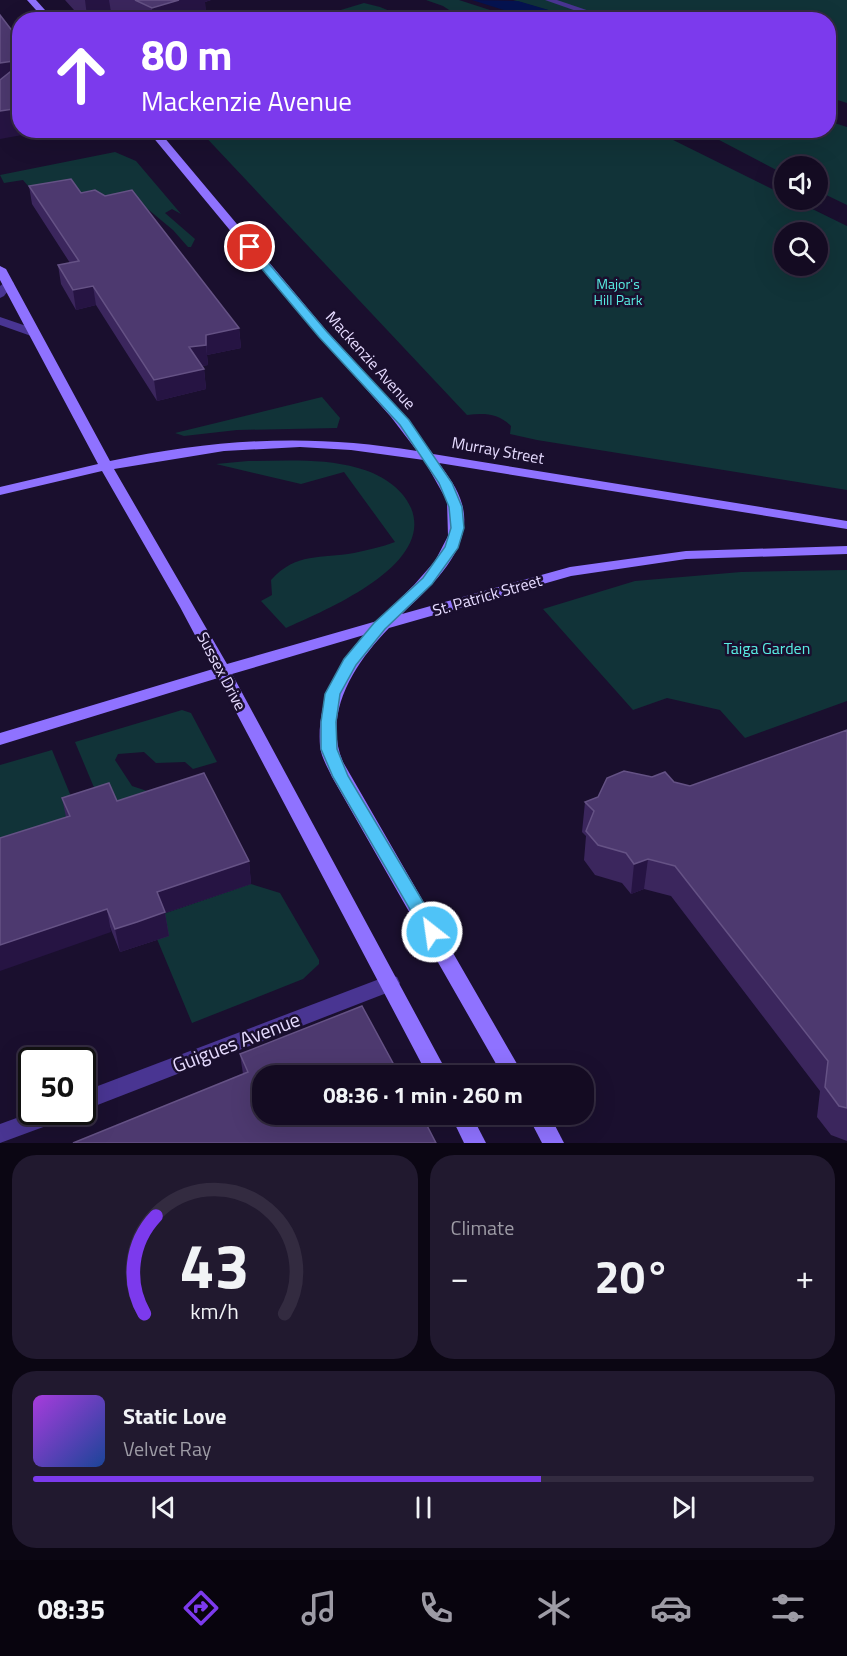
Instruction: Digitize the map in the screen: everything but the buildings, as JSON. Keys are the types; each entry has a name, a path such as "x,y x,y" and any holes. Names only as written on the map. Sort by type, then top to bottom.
{"main road":[{"path":"31,0 42,12"},
{"name":"Mackenzie Avenue","path":"159,138 323,334 405,423 451,493 456,507 458,528 452,548 440,567 380,626"},
{"name":"Sussex Drive","path":"0,269 4,289 34,333 105,465 188,606 433,1065"},
{"name":"Murray Street","path":"0,491 105,465 197,450 267,444 327,444 428,455 492,468 847,525"},
{"name":"St. Patrick Street","path":"0,739 539,580 616,564 686,555 847,550"},
{"path":"380,626 350,662 332,694 328,722 329,749 341,777 508,1065"},
{"path":"466,1125 475,1143"},
{"path":"543,1125 553,1143"}],"street":[{"path":"549,0 587,12"},
{"path":"0,321 34,333"},
{"name":"Guigues Avenue","path":"96,1097 390,982"},
{"path":"0,1134 23,1125"}],"green space":[{"path":"426,0 459,0 496,12 452,12"},
{"path":"513,0 847,0 847,103 836,100 836,12 555,12"},
{"path":"364,3 392,12 334,12"},
{"path":"836,124 847,127 847,205 828,196 828,156 774,156 774,169 715,138 836,138"},
{"name":"Major's Hill Park","path":"207,138 669,138 774,190 774,210 814,210 847,226 847,490 537,440 510,434 511,426 496,416 467,415"},
{"path":"115,152 136,161 181,214 172,209 165,213 195,239 191,247 188,247 173,230 138,201 41,201 23,180 4,183 0,175"},
{"path":"322,397 340,418 337,428 237,430 184,436 175,433"},
{"path":"248,461 331,463 358,468 382,478 402,494 411,508 414,529 407,549 392,567 371,583 348,598 286,628 261,601 272,595 271,580 280,571 310,558 354,553 395,542 344,472 301,484 216,464"},
{"name":"Taiga Garden","path":"847,570 847,701 745,738 720,710 667,698 633,710 543,609 635,581 741,572"},
{"path":"182,710 191,713 217,762 193,769 185,762 156,763 144,752 118,754 115,760 132,786 150,792 103,809 75,742"},
{"path":"52,750 79,816 0,863 0,765"},
{"path":"251,884 280,893 319,960 319,964 303,979 192,1023 157,939 160,915"}],"shaded area":[{"path":"472,0 518,1 555,12 510,12"}],"route":[{"path":"250,247 323,334 405,423 446,483 456,507 458,528 452,548 428,581 380,626 350,662 332,694 328,722 329,749 341,777 432,932"}]}
